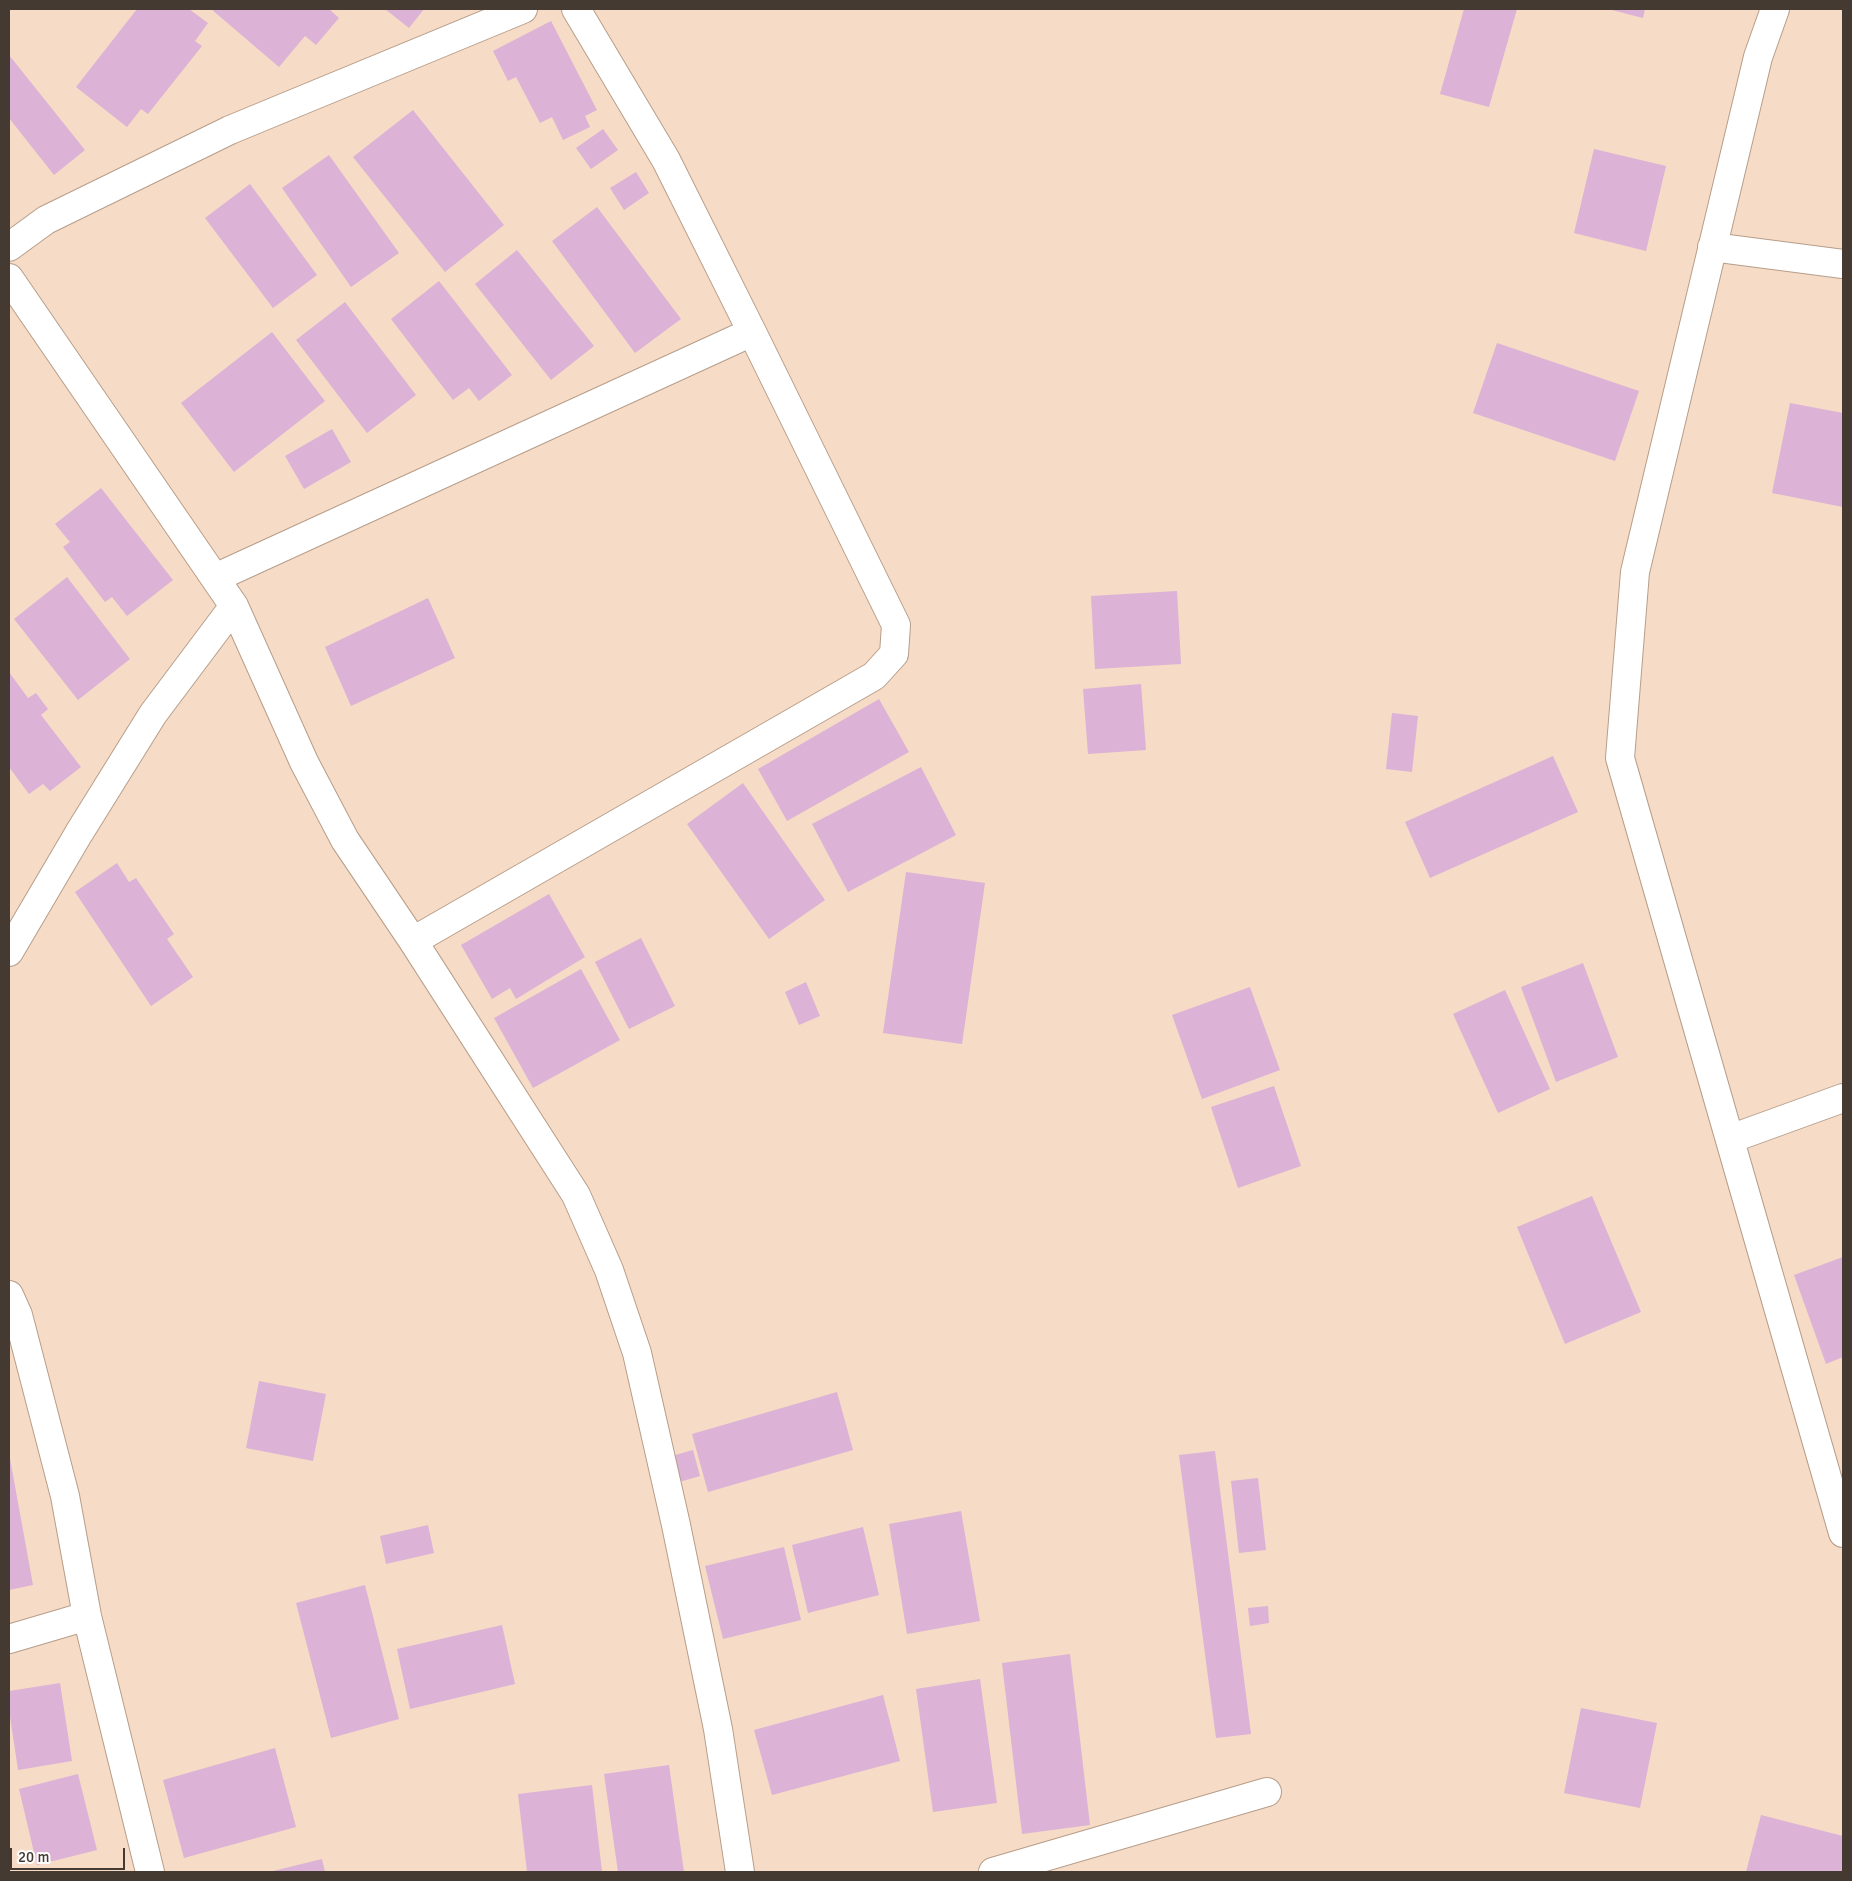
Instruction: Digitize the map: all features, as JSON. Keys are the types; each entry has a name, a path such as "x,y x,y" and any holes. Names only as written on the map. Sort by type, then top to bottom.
{"street":[{"path":"9,247 46,220 230,130 523,9"},
{"path":"414,941 874,676 894,654 896,625 752,332 666,160 576,9"},
{"path":"1774,9 1758,57 1635,572 1620,758 1843,1534"},
{"path":"1712,247 1843,264"},
{"path":"9,278 234,606 304,762 345,840 414,941 576,1195 612,1279 637,1353 676,1525 718,1729 740,1872"},
{"path":"215,578 752,332"},
{"path":"9,952 78,833 153,714 234,606"},
{"path":"1730,1139 1843,1098"},
{"path":"9,1295 18,1315 65,1496 87,1616 150,1872"},
{"path":"9,1639 87,1616"},
{"path":"993,1872 1267,1792"}],"building":[{"path":"137,9 189,9 208,23 195,41 202,46 148,114 141,109 127,127 76,87"},
{"path":"211,9 329,9 339,18 316,45 305,36 279,67"},
{"path":"385,9 424,9 409,28"},
{"path":"1464,9 1517,9 1489,107 1440,94"},
{"path":"1608,9 1645,9 1643,18"},
{"path":"551,21 597,110 585,116 590,127 563,140 552,117 540,123 516,77 508,81 493,51"},
{"path":"9,55 85,150 54,175 9,118"},
{"path":"413,110 504,225 445,272 353,157"},
{"path":"603,129 618,150 591,169 576,148"},
{"path":"1594,149 1666,166 1646,251 1574,233"},
{"path":"329,155 399,253 351,287 282,188"},
{"path":"636,172 649,193 624,210 610,188"},
{"path":"250,184 317,275 273,308 205,218"},
{"path":"597,207 681,319 635,353 552,241"},
{"path":"517,250 594,346 551,380 475,284"},
{"path":"439,281 512,375 479,401 469,388 453,400 391,319"},
{"path":"345,302 416,395 367,433 296,340"},
{"path":"272,332 325,401 234,472 181,403"},
{"path":"1497,343 1639,391 1615,461 1473,413"},
{"path":"1790,403 1843,413 1843,507 1772,493"},
{"path":"332,429 351,462 304,489 285,456"},
{"path":"101,488 173,580 127,616 112,597 105,602 63,547 70,542 55,524"},
{"path":"67,577 130,659 78,700 14,619"},
{"path":"1177,591 1181,664 1095,669 1091,596"},
{"path":"428,598 455,658 351,706 325,647"},
{"path":"9,672 28,698 36,693 48,709 41,715 81,767 50,791 43,784 29,794 9,767"},
{"path":"1141,684 1146,750 1088,754 1083,689"},
{"path":"879,699 909,752 787,821 758,769"},
{"path":"1392,713 1418,716 1412,772 1386,769"},
{"path":"1553,756 1578,812 1430,878 1405,822"},
{"path":"921,767 956,835 848,892 812,824"},
{"path":"743,783 825,900 769,939 687,824"},
{"path":"117,863 129,882 136,878 174,934 167,939 193,977 151,1006 75,892"},
{"path":"906,872 985,883 962,1044 883,1033"},
{"path":"549,894 585,957 516,999 510,988 492,999 461,945"},
{"path":"641,938 675,1006 629,1029 595,962"},
{"path":"1583,963 1618,1057 1556,1082 1521,987"},
{"path":"581,969 620,1040 533,1088 494,1018"},
{"path":"806,982 820,1016 799,1025 785,992"},
{"path":"1250,987 1280,1070 1202,1099 1172,1015"},
{"path":"1505,990 1550,1089 1498,1113 1453,1014"},
{"path":"1274,1086 1301,1166 1238,1188 1211,1107"},
{"path":"1592,1196 1641,1312 1565,1344 1517,1227"},
{"path":"1843,1257 1843,1357 1826,1364 1794,1275"},
{"path":"259,1381 326,1394 313,1461 246,1448"},
{"path":"837,1392 853,1450 708,1492 692,1434"},
{"path":"693,1450 700,1476 676,1483 668,1457"},
{"path":"1215,1451 1251,1734 1216,1738 1179,1455"},
{"path":"9,1453 33,1585 9,1590"},
{"path":"1258,1478 1266,1550 1239,1553 1231,1481"},
{"path":"961,1511 980,1621 907,1634 889,1524"},
{"path":"428,1525 434,1553 386,1564 380,1536"},
{"path":"863,1527 879,1595 808,1613 792,1545"},
{"path":"784,1547 801,1620 723,1639 705,1566"},
{"path":"365,1585 399,1719 331,1738 296,1603"},
{"path":"1268,1606 1269,1623 1250,1626 1248,1608"},
{"path":"502,1625 515,1684 410,1709 397,1649"},
{"path":"1070,1654 1090,1825 1022,1834 1002,1663"},
{"path":"980,1679 997,1803 933,1812 916,1689"},
{"path":"60,1683 72,1761 18,1770 9,1710 9,1691"},
{"path":"883,1695 900,1761 772,1795 754,1730"},
{"path":"1581,1708 1657,1723 1640,1808 1564,1793"},
{"path":"275,1748 296,1827 184,1858 163,1780"},
{"path":"669,1765 684,1872 618,1872 604,1774"},
{"path":"78,1774 97,1850 37,1865 19,1789"},
{"path":"592,1785 602,1872 527,1872 518,1794"},
{"path":"1761,1815 1843,1836 1843,1872 1746,1872"},
{"path":"322,1859 325,1872 269,1872"}]}
